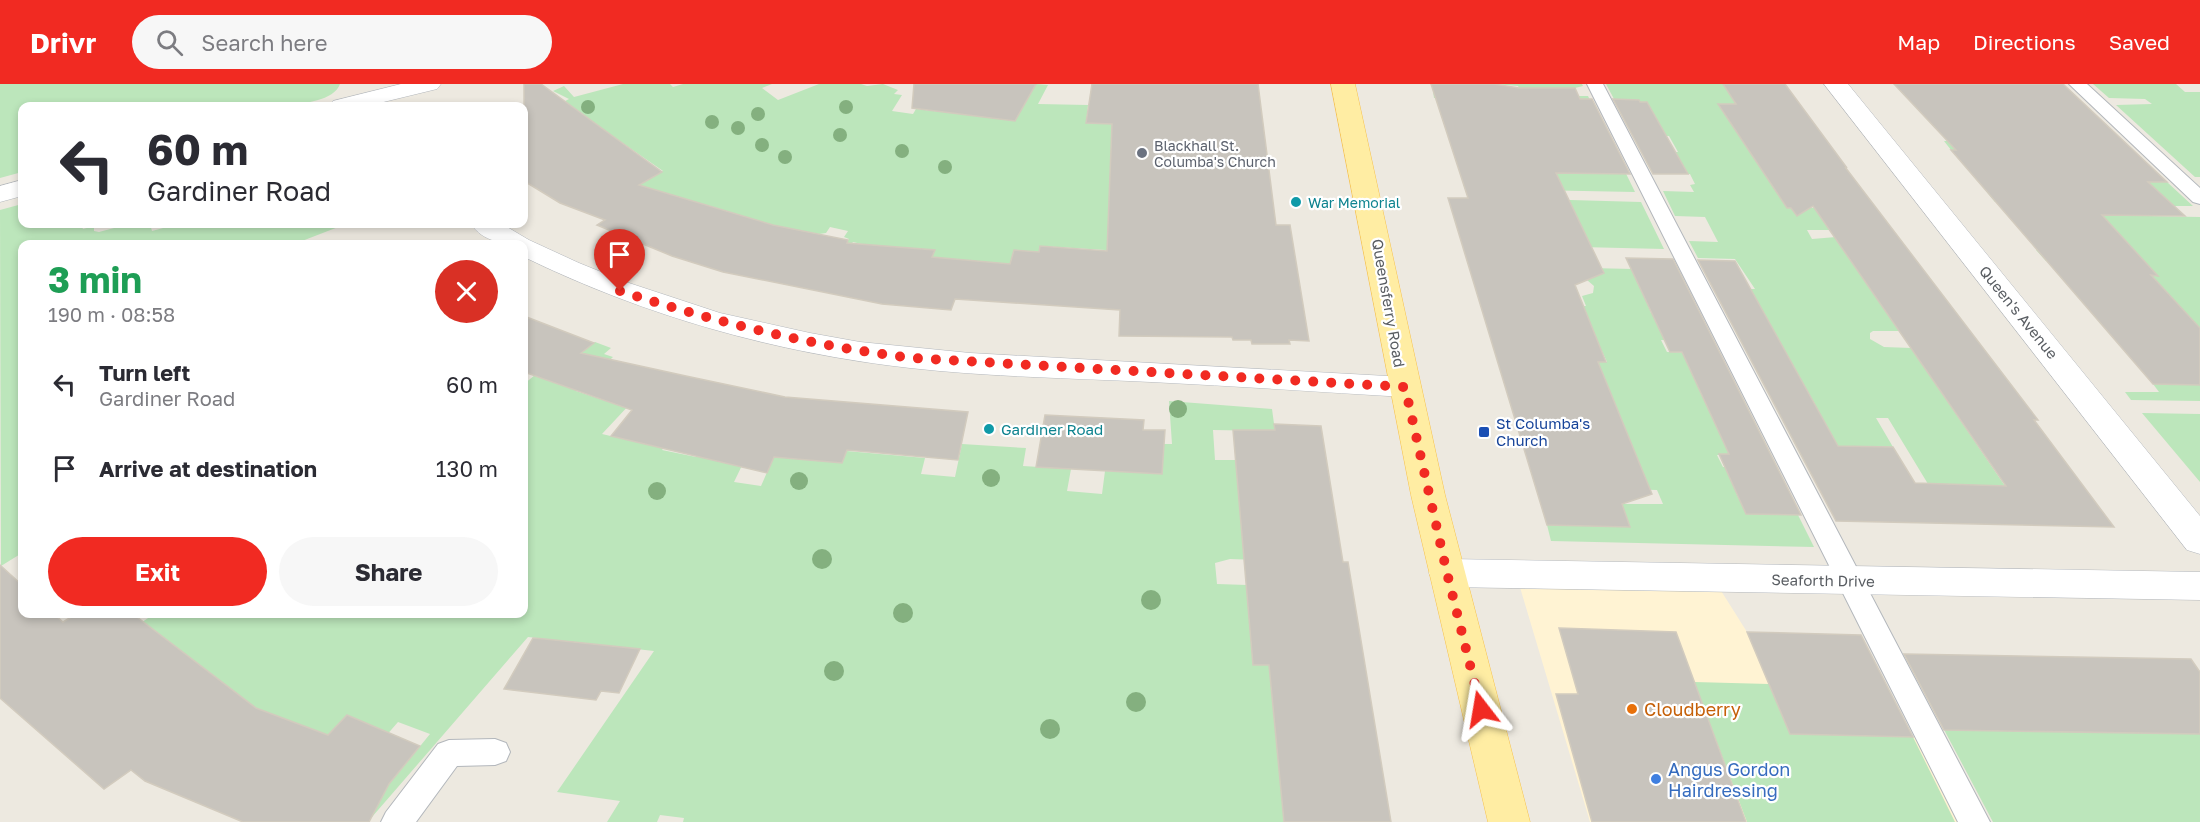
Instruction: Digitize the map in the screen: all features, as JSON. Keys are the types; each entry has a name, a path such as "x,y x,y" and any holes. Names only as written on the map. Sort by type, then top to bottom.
{"main road":[{"name":"Queensferry Road","path":"1344,91 1372,209 1405,387 1447,573 1509,822"}],"street":[{"path":"357,102 429,84"},
{"name":"Queen's Avenue","path":"1836,84 2200,540"},
{"path":"0,194 18,189"},
{"path":"491,228 511,240"},
{"path":"528,249 582,276 680,311 769,334 866,352 912,358 1047,367 1405,387"},
{"name":"Seaforth Drive","path":"1447,573 2200,586"}],"lane":[{"path":"1595,84 1974,822"},
{"path":"2077,84 2200,198"},
{"path":"397,822 449,753 495,752"}],"shaded area":[{"path":"1516,574 1713,578 1747,632 1913,737 1929,736 1974,822 1590,822"}],"green space":[{"path":"0,84 340,84 337,90 325,98 309,102 18,102 18,173 0,178"},
{"path":"623,84 670,84 673,87 683,84 772,84 762,88 778,100 819,84 867,86 883,84 898,90 894,94 902,95 892,111 913,114 916,109 942,112 945,108 1015,121 1036,84 1048,85 1038,104 1088,105 1086,123 1112,124 1109,220 1195,221 1120,312 1121,251 1041,246 1039,252 1014,250 1010,264 932,259 934,250 874,247 853,242 844,254 840,253 849,239 844,237 848,231 830,227 826,233 819,234 781,227 751,256 756,220 707,205 620,195 663,171 614,137 532,128 528,130 528,118 531,119 569,99 553,91 564,86 574,97"},
{"path":"1494,84 1582,84 1583,86 1575,88 1541,88 1545,96 1588,96 1635,192 1532,190 1535,199 1641,202 1664,249 1539,246 1465,189 1463,184 1560,185 1499,99 1434,98 1433,91 1521,92 1518,86"},
{"path":"1606,84 1723,84 1729,93 1738,93 1741,106 1724,104 1787,207 1816,208 1831,230 1807,230 1812,239 1836,237 1900,331 1873,331 1870,333 1870,339 1884,347 1911,348 2005,486 1928,484 1888,418 1876,418 1893,447 1864,446 1857,454 1854,464 1805,463 1776,408 1815,404 1807,390 1788,372 1757,371 1714,289 1755,289 1735,259 1698,258 1689,241 1718,242 1705,217 1675,216 1663,191 1694,192 1690,185 1695,184 1690,174 1653,173 1642,152 1678,152 1669,136 1633,135 1644,109 1639,100 1614,99"},
{"path":"1965,84 2033,84 2067,88 2105,124 2072,123 2131,182 2167,182 2193,206 2139,206 2148,216 2200,217 2200,328 2103,326 2091,312 2152,313 2142,275 2157,275 2146,263 2046,261 2036,250 2115,251 2072,204 1995,202 1986,191 2041,192 2004,151 1951,150 1944,141 1998,141 1912,103 1903,94 1975,95"},
{"path":"2093,84 2176,84 2185,92 2200,92 2200,177 2195,177 2116,105 2152,104 2145,99 2109,98"},
{"path":"18,205 18,228 94,228 94,231 99,232 114,228 151,228 152,231 163,228 336,228 305,240 18,240 18,555 1,566 0,210"},
{"path":"1543,267 1634,269 1651,313 1697,314 1711,341 1661,340 1667,352 1704,353 1700,392 1709,410 1746,411 1768,455 1717,455 1723,467 1762,468 1736,493 1746,513 1798,515 1814,547 1551,541 1547,525 1629,527 1622,504 1663,504 1657,490 1616,489 1577,362 1607,362 1602,351 1572,350 1557,306 1586,306 1582,296 1593,293 1594,286 1587,280"},
{"path":"595,342 611,348 604,354 613,357 576,391 615,404 652,371 659,373 602,434 645,444 687,418 662,450 696,457 708,441 764,420 734,482 761,486 779,445 925,458 921,474 955,477 962,444 1026,448 1023,466 1071,469 1067,491 1102,494 1105,471 1162,474 1164,444 1172,444 1169,401 1272,409 1275,431 1213,430 1215,460 1237,460 1258,560 1230,559 1215,563 1217,584 1247,585 1253,665 1269,665 1284,822 683,822 684,818 660,815 657,822 607,822 620,801 557,792 654,651 528,637 372,817 364,815 430,734 398,722 372,752 328,735 221,753 123,635 148,618 528,618 528,381 557,357 570,362"},
{"path":"2153,384 2200,385 2200,401 2131,400 2125,392 2159,392"},
{"path":"2142,413 2200,414 2200,482"},
{"path":"1904,654 1912,654 1954,730 2200,734 2200,822 1993,822"},
{"path":"1694,682 1769,684 1790,734 1913,737 1955,822 1747,822"}],"building":[{"path":"524,84 541,84 662,172 639,185 773,225 848,240 847,243 935,250 932,257 1010,264 1014,250 1039,252 1040,246 1107,251 1112,124 1086,123 1092,84 1258,84 1276,225 1290,225 1309,341 1289,340 1290,344 1252,344 1251,340 1233,340 1232,337 1119,336 1120,310 955,299 951,310 882,304 723,272 672,256 597,225 605,220 560,203 528,183 528,102 524,102"},
{"path":"914,84 1036,84 1015,121 912,108"},
{"path":"1431,84 1575,88 1580,99 1592,99 1630,174 1556,173 1604,273 1575,285 1606,362 1598,362 1652,494 1622,504 1630,527 1547,525 1448,198 1468,198"},
{"path":"1723,84 1785,84 1847,168 1845,167 2038,420 2034,420 2114,527 1836,521 1698,260 1735,261 1838,446 1893,447 1915,483 2006,486 1813,206 1797,216 1791,208 1787,208 1718,104 1736,104"},
{"path":"1894,84 2063,84 2167,182 2148,182 2185,216 2102,215 2158,276 2151,275 2200,328 2200,385 2153,384 1951,150 1956,150"},
{"path":"1613,99 1647,102 1688,174 1653,174"},
{"path":"1626,258 1673,259 1801,515 1746,514 1719,454 1729,454 1682,352 1670,352"},
{"path":"528,318 594,343 581,353 686,376 785,397 968,412 958,460 847,450 842,463 774,457 767,473 611,436 632,410 528,373"},
{"path":"1045,415 1144,420 1143,430 1165,430 1162,474 1036,467"},
{"path":"1274,424 1321,426 1343,562 1348,562 1391,822 1284,822 1269,665 1253,665 1233,430 1275,430"},
{"path":"0,565 18,581 18,618 58,618 63,622 70,618 138,618 256,708 328,735 347,715 420,746 389,784 369,822 243,822 145,781 131,770 104,789 0,698"},
{"path":"1559,628 1676,632 1746,822 1592,822 1556,694 1578,694"},
{"path":"1747,632 1861,635 1913,737 1790,734"},
{"path":"533,638 640,649 619,693 601,691 596,700 504,689"},
{"path":"1904,654 2191,659 2200,672 2200,734 1944,730"}],"place":[{"name":"Blackhall St. Columba's Church","path":"1142,153"},
{"name":"War Memorial","path":"1296,202"},
{"name":"Gardiner Road","path":"989,429"},
{"name":"St Columba's Church","path":"1484,432"},
{"name":"Cloudberry","path":"1632,709"},
{"name":"Angus Gordon Hairdressing","path":"1656,779"}],"route":[{"path":"620,291 680,311 791,339 912,358 1405,387 1447,573 1481,709"}]}
